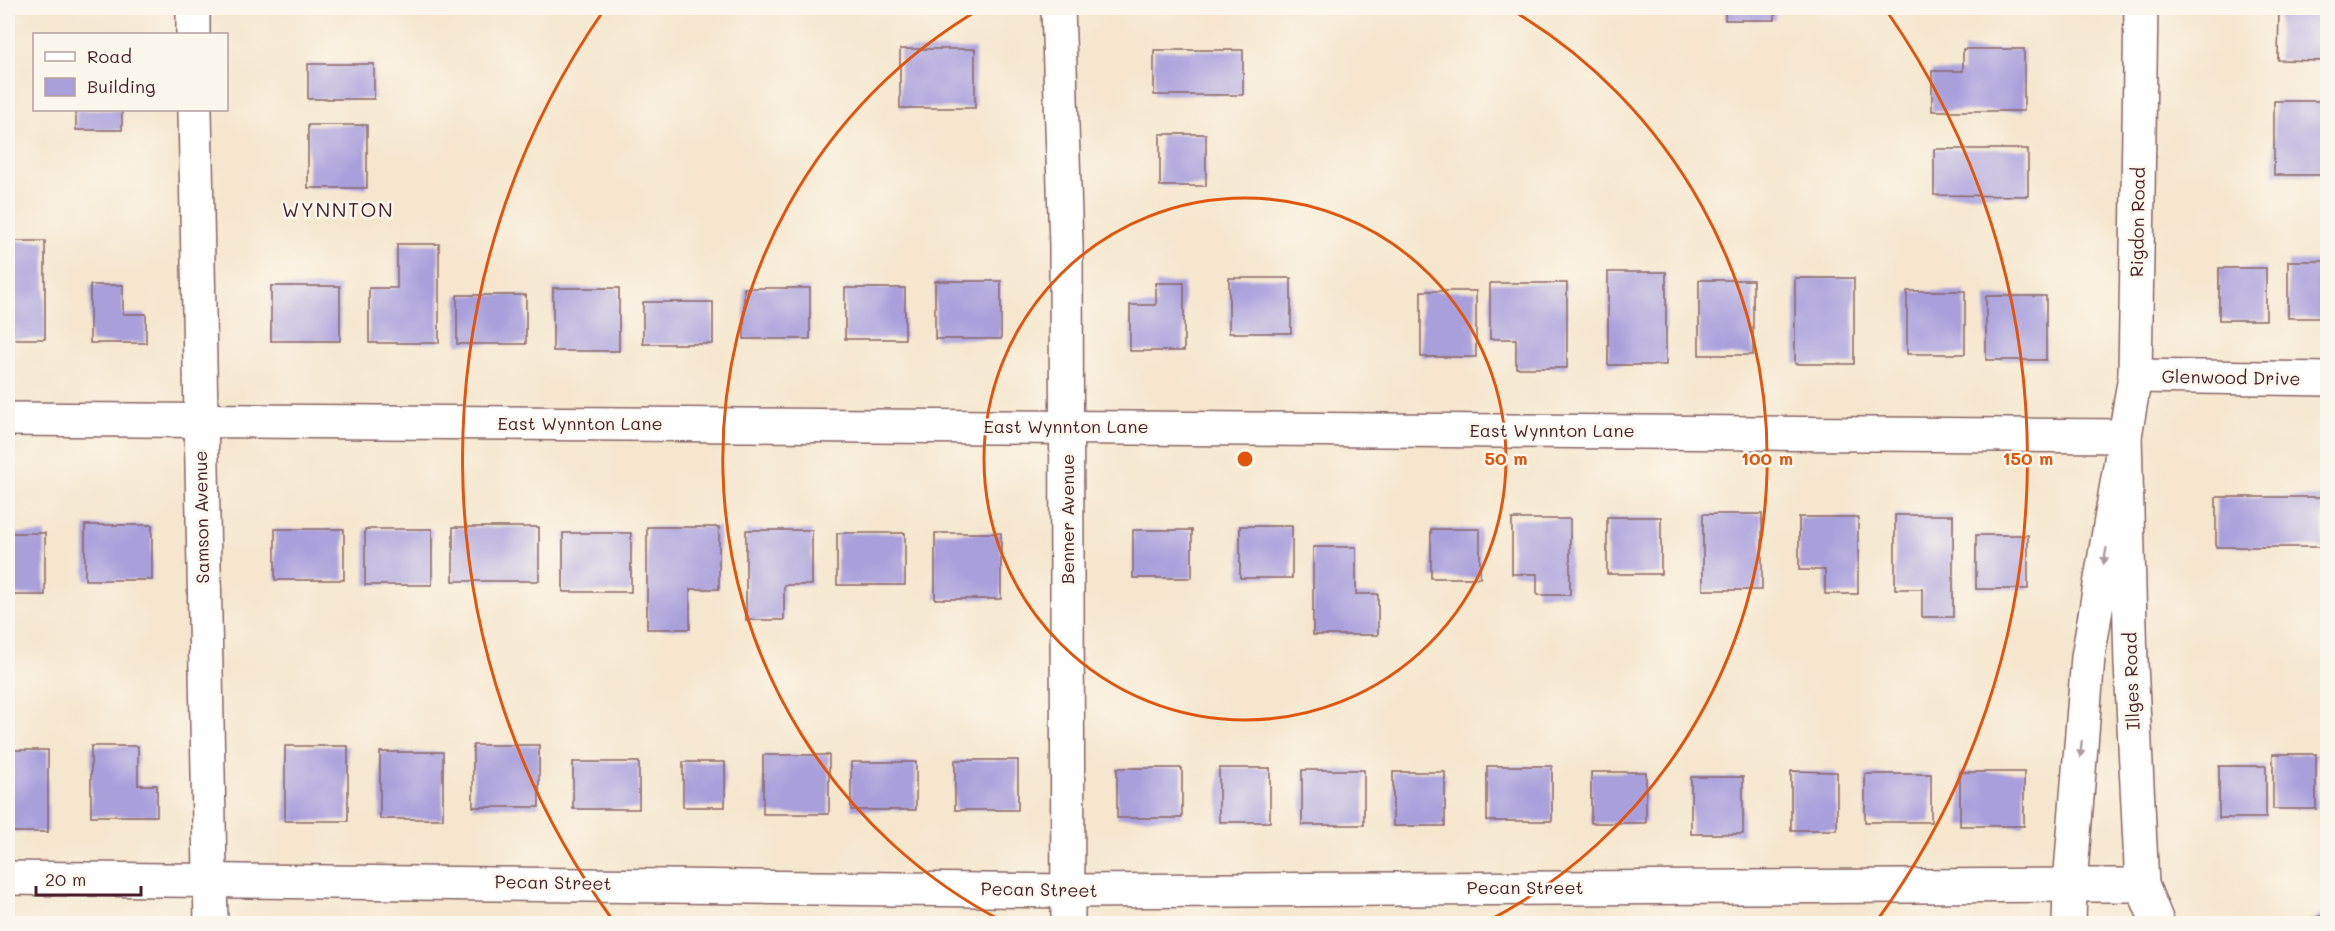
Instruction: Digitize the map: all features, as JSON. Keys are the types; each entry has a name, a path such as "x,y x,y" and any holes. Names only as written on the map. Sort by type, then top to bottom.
{"street":[{"path":"193,8 193,33"},
{"name":"Benner Avenue","path":"1058,8 1066,245 1068,427 1068,924"},
{"name":"Rigdon Road","path":"2126,436 2135,376 2141,8"},
{"name":"Samson Avenue","path":"195,111 211,924"},
{"name":"Glenwood Drive","path":"2135,376 2328,379"},
{"name":"East Wynnton Lane","path":"8,419 2126,436"},
{"path":"2069,924 2088,657 2126,436"},
{"name":"Illges Road","path":"2126,436 2131,664 2142,885 2158,924"},
{"name":"Pecan Street","path":"8,878 1068,891 2070,885"},
{"path":"2070,885 2142,885"}],"building":[{"path":"1725,8 1775,8 1775,20 1725,20"},
{"path":"2279,8 2328,8 2328,61 2278,60"},
{"path":"900,49 975,49 975,108 900,108"},
{"path":"1963,49 2024,49 2024,111 1932,111 1932,71 1963,71"},
{"path":"1154,50 1243,50 1243,95 1154,95"},
{"path":"308,64 374,64 374,99 308,99"},
{"path":"2274,101 2324,101 2324,175 2274,175"},
{"path":"76,111 122,111 122,130 76,130"},
{"path":"308,125 367,125 367,188 308,188"},
{"path":"1160,134 1206,134 1206,186 1160,186"},
{"path":"1934,149 2028,149 2028,196 1934,195"},
{"path":"9,241 45,241 45,339 8,339"},
{"path":"397,244 439,244 439,343 369,343 369,288 397,288"},
{"path":"2288,261 2328,261 2328,318 2288,318"},
{"path":"2219,268 2266,268 2266,320 2219,320"},
{"path":"1608,272 1666,272 1666,365 1608,365"},
{"path":"1229,278 1291,278 1291,333 1229,333"},
{"path":"1795,278 1854,278 1854,364 1795,364"},
{"path":"1699,280 1753,280 1753,355 1699,355"},
{"path":"935,281 1001,281 1001,339 935,339"},
{"path":"1156,283 1184,283 1184,351 1130,351 1130,305 1156,305"},
{"path":"1490,283 1567,283 1567,368 1516,368 1516,339 1490,339"},
{"path":"90,285 123,285 123,314 146,314 146,343 90,343"},
{"path":"271,286 340,286 340,341 271,341"},
{"path":"553,288 619,288 619,351 553,351"},
{"path":"744,288 810,288 810,339 744,339"},
{"path":"845,288 905,288 905,339 845,339"},
{"path":"1421,291 1476,291 1476,357 1421,357"},
{"path":"1907,291 1965,291 1965,354 1907,354"},
{"path":"457,295 526,295 526,344 457,344"},
{"path":"1986,296 2046,296 2046,360 1986,360"},
{"path":"643,302 713,302 713,344 643,344"},
{"path":"2216,497 2323,497 2323,547 2216,547"},
{"path":"1703,514 1762,514 1762,590 1703,590"},
{"path":"1895,515 1953,515 1953,617 1922,617 1922,589 1895,589"},
{"path":"1607,517 1661,517 1661,574 1607,574"},
{"path":"1799,517 1858,517 1858,594 1825,594 1825,570 1799,570"},
{"path":"1512,519 1570,519 1570,595 1537,595 1537,574 1512,574"},
{"path":"85,525 152,525 152,580 85,580"},
{"path":"1240,526 1292,526 1292,578 1240,578"},
{"path":"453,527 539,527 539,581 453,581"},
{"path":"647,527 719,527 719,589 690,589 690,629 647,629"},
{"path":"275,529 344,529 344,580 275,580"},
{"path":"365,529 432,529 432,585 365,585"},
{"path":"1431,529 1480,529 1480,578 1431,578"},
{"path":"746,530 812,530 812,585 784,585 784,620 746,620"},
{"path":"1133,530 1192,530 1192,578 1133,578"},
{"path":"8,533 45,533 45,595 8,595"},
{"path":"563,533 631,533 631,592 563,592"},
{"path":"837,533 905,533 905,585 837,585"},
{"path":"935,533 1001,533 1001,599 935,599"},
{"path":"1976,535 2028,535 2028,589 1976,589"},
{"path":"1313,547 1356,547 1356,594 1378,594 1378,635 1313,635"},
{"path":"473,745 539,745 539,807 473,807"},
{"path":"91,746 138,746 138,785 157,785 157,816 91,816"},
{"path":"285,746 348,746 348,821 285,821"},
{"path":"8,750 48,750 48,832 8,832"},
{"path":"380,752 443,752 443,819 380,819"},
{"path":"2273,754 2316,754 2316,809 2273,809"},
{"path":"763,755 829,755 829,814 763,814"},
{"path":"955,760 1018,760 1018,810 955,810"},
{"path":"573,762 639,762 639,809 573,809"},
{"path":"683,762 725,762 725,807 683,807"},
{"path":"851,762 916,762 916,810 851,810"},
{"path":"1487,766 1552,766 1552,821 1487,821"},
{"path":"2219,766 2266,766 2266,818 2219,818"},
{"path":"1117,768 1182,768 1182,818 1117,818"},
{"path":"1219,768 1270,768 1270,822 1219,822"},
{"path":"1302,770 1364,770 1364,825 1302,825"},
{"path":"1791,771 1837,772 1837,830 1791,830"},
{"path":"1393,772 1445,772 1445,826 1393,826"},
{"path":"1591,772 1646,772 1646,823 1591,823"},
{"path":"1960,772 2024,772 2024,826 1960,826"},
{"path":"1865,774 1931,774 1931,822 1865,822"},
{"path":"1691,777 1743,777 1743,834 1691,834"},
{"path":"2328,913 2328,924 2300,924 2300,923"}],"district":[{"name":"WYNNTON","path":"338,210"}]}
